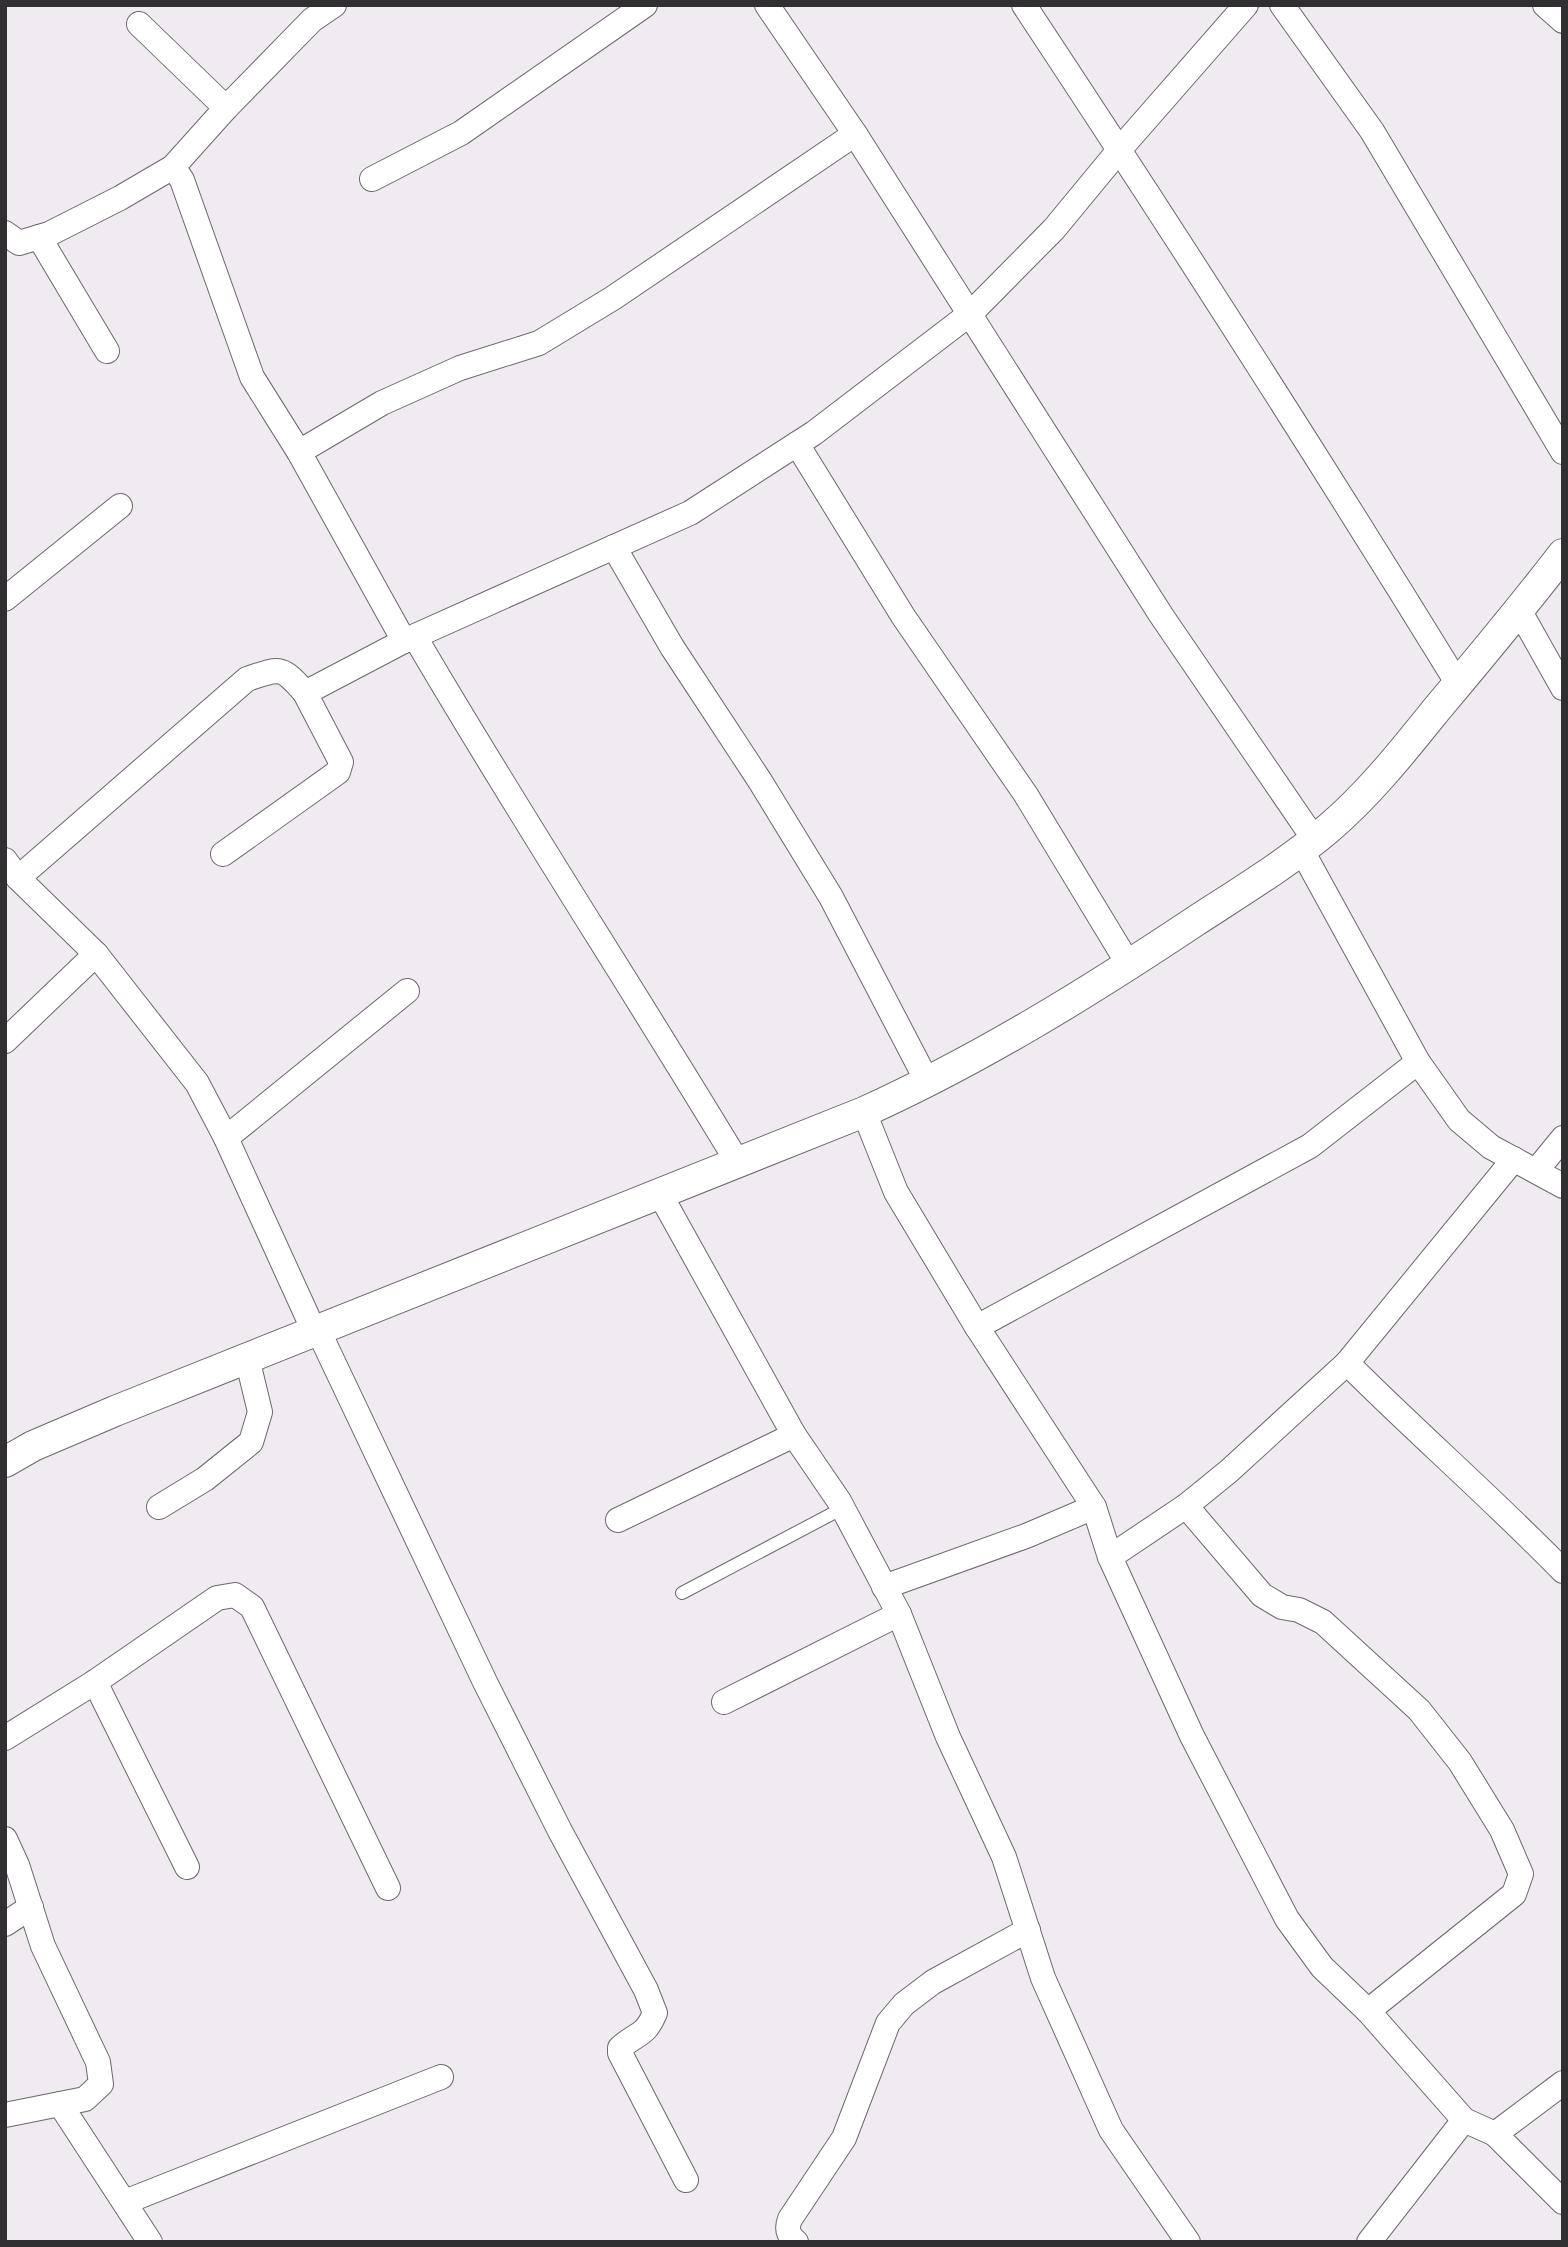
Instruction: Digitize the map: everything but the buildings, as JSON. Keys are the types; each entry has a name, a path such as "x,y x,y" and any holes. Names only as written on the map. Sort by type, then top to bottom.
{"street":[{"path":"5,233 19,243 39,237 120,198 173,167 226,107 312,20 334,5"},
{"path":"372,179 461,133 645,5"},
{"path":"767,5 855,134 971,313 1307,844 1418,1062 1459,1120 1491,1147 1563,1186"},
{"path":"1024,5 1323,463 1458,684"},
{"path":"305,693 410,639 690,513 797,444 971,313 1054,229 1246,5"},
{"path":"1282,5 1373,131 1563,452"},
{"path":"1545,5 1563,21"},
{"path":"138,24 226,107"},
{"path":"299,452 382,403 460,368 539,343 613,298 855,134"},
{"path":"173,167 182,180 252,377 410,639 655,1025 738,1163"},
{"path":"39,237 107,351"},
{"path":"797,444 903,615 1026,795 1129,964"},
{"path":"7,595 120,506"},
{"path":"614,547 672,647 760,781 831,897 928,1083"},
{"path":"5,1462 33,1446 115,1411 738,1163 928,1083 1129,964 1329,828 1390,767 1563,554"},
{"path":"1519,610 1563,688"},
{"path":"223,854 338,772 341,762 305,693 288,674 274,670 247,679 11,869 96,954 197,1083 226,1138 492,1695 560,1831 646,1990 655,2013 649,2026 639,2037 620,2048 620,2053 686,2180"},
{"path":"5,1041 96,954"},
{"path":"226,1138 407,991"},
{"path":"977,1326 1310,1146 1418,1062"},
{"path":"864,1112 896,1192 977,1326 1094,1507 1110,1557 1192,1736 1287,1919 1322,1967 1368,2011 1464,2120 1495,2134 1563,2202"},
{"path":"1536,1171 1563,1138"},
{"path":"1110,1557 1186,1506 1229,1471 1348,1363 1514,1159"},
{"path":"660,1194 794,1435 843,1508 899,1614 948,1737 1004,1857 1043,1978 1111,2130 1188,2242"},
{"path":"159,1507 205,1479 251,1442 260,1412 247,1358"},
{"path":"1348,1363 1407,1423 1505,1511 1563,1571"},
{"path":"618,1520 794,1435"},
{"path":"1186,1506 1262,1595 1282,1607 1299,1610 1323,1622 1419,1710 1460,1762 1502,1830 1521,1874 1514,1894 1368,2011"},
{"path":"884,1587 1026,1536 1094,1507"},
{"path":"5,1738 95,1682 217,1598 235,1595 252,1607 388,1888"},
{"path":"724,1702 899,1614"},
{"path":"95,1682 187,1867"},
{"path":"5,1839 43,1946 98,2063 101,2084 85,2099 5,2115"},
{"path":"5,1924 31,1907"},
{"path":"796,2242 789,2236 787,2227 790,2219 844,2138 888,2023 904,2004 933,1982 1028,1930"},
{"path":"125,2202 441,2077"},
{"path":"1495,2134 1563,2083"},
{"path":"61,2104 150,2242"},
{"path":"1369,2242 1464,2120"}],"lane":[{"path":"682,1593 843,1508"}]}
